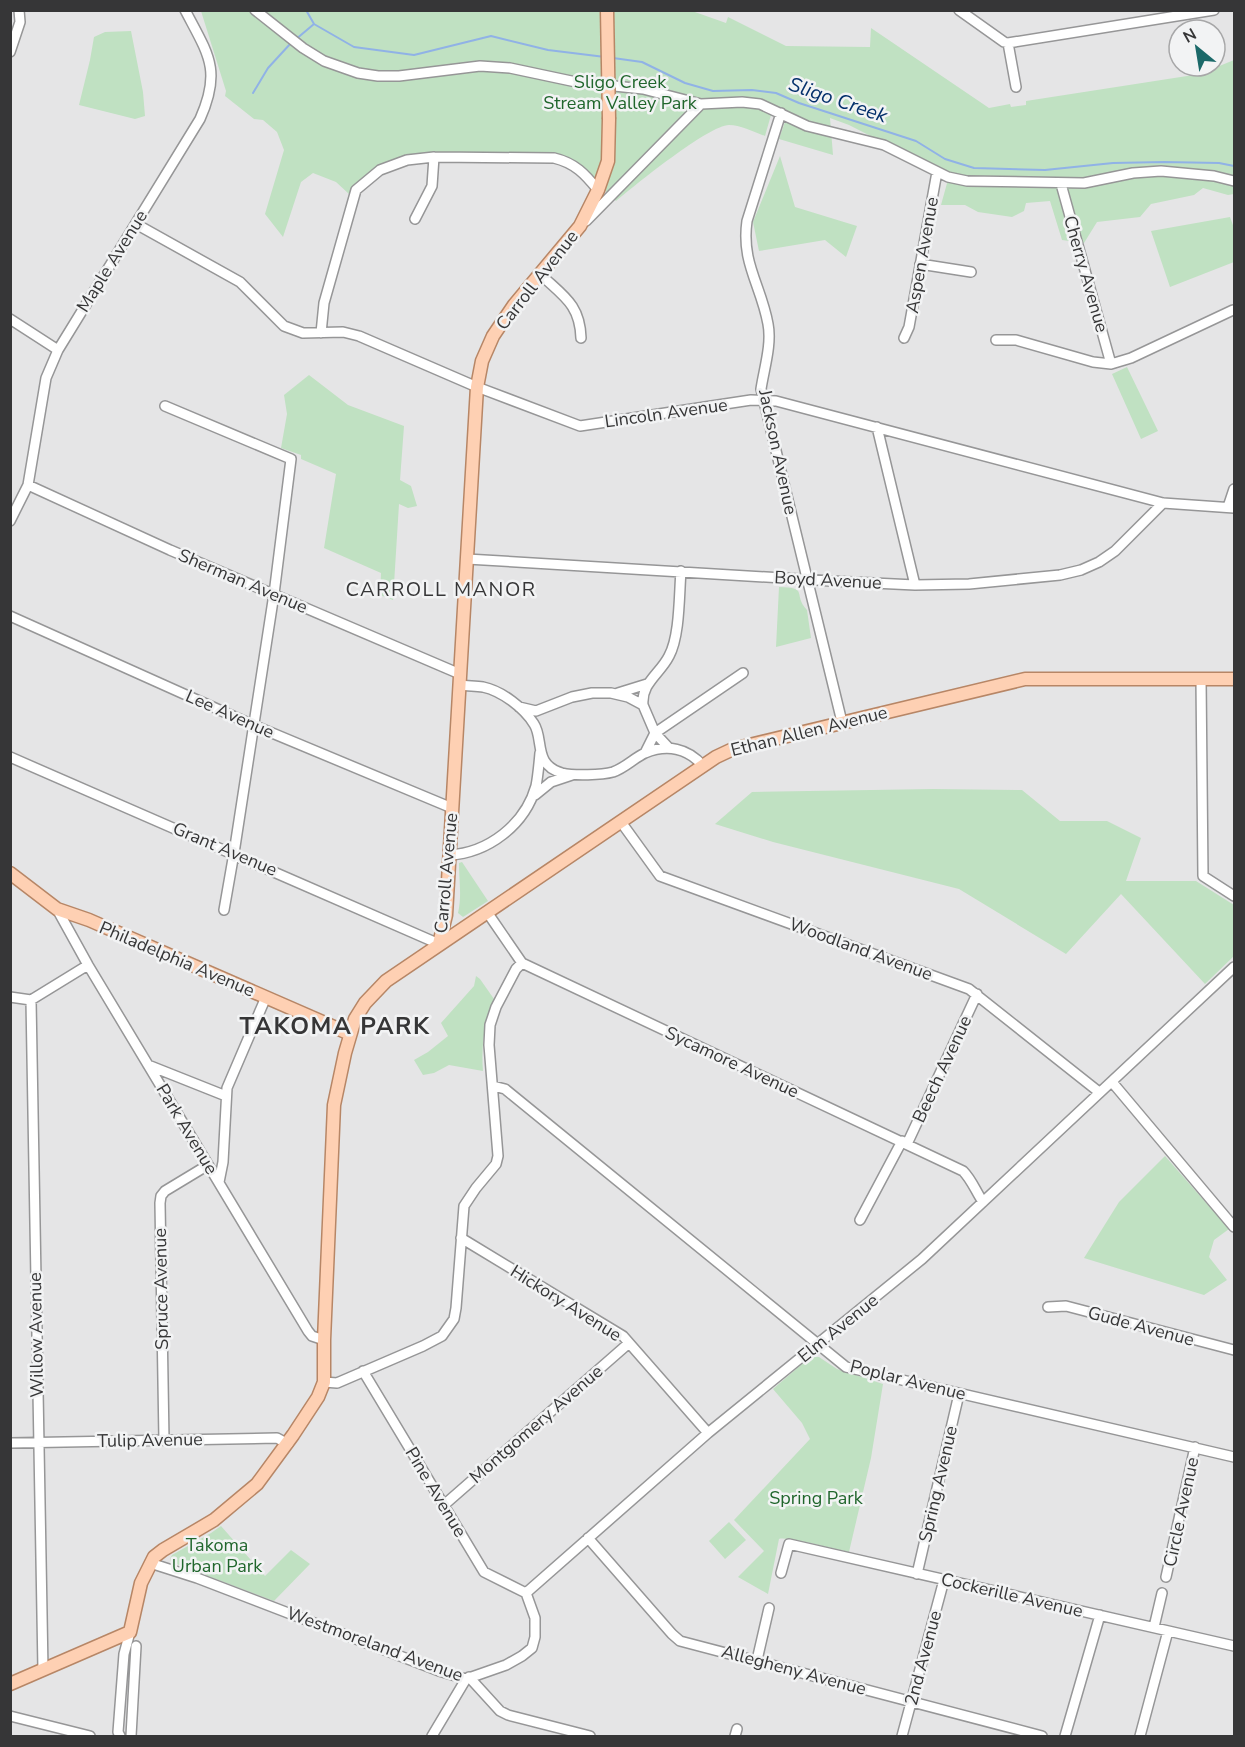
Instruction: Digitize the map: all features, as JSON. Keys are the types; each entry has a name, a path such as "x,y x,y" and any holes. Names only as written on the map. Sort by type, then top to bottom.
{"main road":[{"name":"Carroll Avenue","path":"130,1632 141,1583 150,1563 163,1550 214,1520 257,1484 288,1444 318,1397 324,1382 334,1105 350,1034 355,1019 365,1003 387,981 439,944 446,915 477,387 482,361 493,336 514,305 580,226 609,161 607,10"},
{"name":"Ethan Allen Avenue","path":"439,944 733,748 1025,679 1234,679"},
{"name":"Philadelphia Avenue","path":"10,873 57,909 89,920 350,1034"},
{"path":"10,1684 130,1632"}],"street":[{"path":"10,52 20,22 19,10"},
{"name":"Maple Avenue","path":"10,521 28,485 46,378 58,350 200,119 208,100 213,76 207,52 185,10"},
{"path":"255,10 303,48 338,67 378,76 437,73 480,66 510,68 576,82 643,89 701,104 742,102 760,104 807,126 885,145 937,172 966,181 1084,183 1132,173 1161,171 1214,176 1234,181"},
{"path":"959,10 1008,43 1214,10"},
{"path":"1008,43 1016,87"},
{"path":"580,226 701,104"},
{"name":"Jackson Avenue","path":"781,113 747,220 746,253 769,325 761,389 763,401 842,722"},
{"path":"415,219 432,186 434,157"},
{"path":"321,333 324,303 356,190 380,170 407,160 434,157 554,158 566,161 580,169 598,190"},
{"name":"Aspen Avenue","path":"904,338 909,327 937,172"},
{"name":"Cherry Avenue","path":"1061,184 1111,364"},
{"name":"Lincoln Avenue","path":"136,224 240,282 284,326 303,333 343,332 359,336 477,387 580,426 751,400 776,401 1163,503 1231,508"},
{"path":"920,264 971,272"},
{"path":"540,274 575,309 581,323 581,338"},
{"path":"996,340 1016,340 1093,362 1111,364 1131,358 1233,310"},
{"path":"10,320 58,350"},
{"path":"165,406 291,459 274,594 224,910"},
{"path":"877,427 915,585"},
{"name":"Sherman Avenue","path":"28,485 170,550 274,594 460,680 484,687 506,697 519,707"},
{"path":"1231,508 1234,489"},
{"name":"Boyd Avenue","path":"467,558 915,585 969,584 1060,575 1081,570 1115,551 1163,503"},
{"path":"668,747 654,730 642,698 647,684 670,656 677,626 681,571"},
{"name":"Lee Avenue","path":"10,616 253,724 452,808"},
{"path":"645,753 654,730 743,673"},
{"path":"1201,679 1203,876 1234,896"},
{"path":"519,707 536,711 572,697 592,693 629,691 647,684"},
{"path":"611,693 628,697 643,705"},
{"path":"449,855 467,854 481,849 518,821 536,785 540,753 536,726 540,715 552,706"},
{"path":"519,707 536,726"},
{"path":"531,799 550,782 574,775 612,772 645,753 668,747 685,750 695,756 703,766"},
{"path":"540,753 550,766 560,773 574,775"},
{"name":"Grant Avenue","path":"10,757 439,944"},
{"name":"Woodland Avenue","path":"621,822 660,876 969,989 1099,1092"},
{"name":"Park Avenue","path":"57,909 88,965 312,1336 324,1340"},
{"path":"324,1382 337,1383 423,1346 442,1336 454,1319 464,1206 496,1164 498,1156 489,1045 490,1025 496,1007 516,969 522,963 487,912"},
{"name":"Sycamore Avenue","path":"522,963 963,1171 983,1202"},
{"path":"10,997 31,1000 88,965"},
{"name":"Elm Avenue","path":"526,1593 708,1433 922,1259 1234,967"},
{"name":"Beech Avenue","path":"860,1221 904,1143 977,994"},
{"path":"219,1182 223,1162 227,1088 266,997"},
{"name":"Willow Avenue","path":"31,1000 43,1670"},
{"path":"148,1065 226,1096"},
{"path":"1112,1082 1234,1227"},
{"name":"Poplar Avenue","path":"493,1086 505,1089 818,1344 852,1369 1234,1456"},
{"name":"Spruce Avenue","path":"164,1440 161,1196 165,1191 208,1165"},
{"name":"Hickory Avenue","path":"461,1238 613,1330 629,1343 708,1433"},
{"name":"Gude Avenue","path":"1048,1307 1066,1306 1234,1350"},
{"name":"Montgomery Avenue","path":"444,1505 629,1343"},
{"name":"Pine Avenue","path":"363,1371 484,1572 526,1593"},
{"name":"Spring Avenue","path":"917,1574 959,1394"},
{"name":"Tulip Avenue","path":"10,1443 277,1438 288,1444"},
{"name":"Circle Avenue","path":"1166,1577 1195,1447"},
{"name":"Allegheny Avenue","path":"588,1538 680,1641 1042,1737"},
{"name":"Cockerille Avenue","path":"781,1573 789,1544 1234,1646"},
{"name":"Westmoreland Avenue","path":"150,1563 197,1578 439,1671 467,1678 500,1711 590,1737"},
{"name":"2nd Avenue","path":"902,1737 944,1580"},
{"path":"432,1737 467,1678 506,1665 532,1648 536,1637 535,1618 526,1593"},
{"path":"1154,1627 1162,1593"},
{"path":"757,1660 769,1608"},
{"path":"1065,1737 1100,1615"},
{"path":"1140,1737 1168,1631"},
{"path":"120,1737 118,1732 124,1654 130,1632"},
{"path":"131,1737 136,1646"},
{"path":"10,1716 90,1737"}],"green space":[{"name":"Sligo Creek Stream Valley Park","path":"201,11 692,11 726,23 728,17 786,46 870,47 871,28 989,108 1010,104 1011,107 1026,105 1026,101 1174,78 1227,78 1227,63 1234,60 1234,194 1228,195 1203,188 1194,195 1151,204 1140,217 1097,222 1084,243 1062,240 1050,201 1026,203 1024,211 1012,217 978,212 965,205 941,205 949,176 849,125 830,118 833,155 779,139 786,119 771,115 765,136 733,125 719,128 672,157 616,201 577,164 556,158 411,157 376,170 349,194 336,182 313,173 301,182 283,237 265,214 284,150 277,132 263,120 254,119 225,96 226,91"},
{"path":"131,31 143,92 145,116 135,119 79,105 94,37 105,32"},
{"path":"780,156 795,207 857,226 846,257 825,240 759,251 753,222"},
{"path":"1230,217 1234,228 1234,262 1170,287 1151,231"},
{"path":"1127,367 1158,431 1141,439 1112,374"},
{"path":"309,375 348,405 404,426 400,480 411,486 417,506 408,508 399,504 393,600 380,595 381,573 324,548 336,474 301,459 301,455 281,448 287,414 284,395"},
{"path":"779,587 798,590 807,610 811,638 776,647"},
{"path":"1022,790 1060,821 1107,821 1141,838 1126,881 1196,881 1234,905 1234,956 1205,984 1121,894 1066,954 959,889 773,842 715,824 752,792"},
{"path":"462,862 488,901 463,917 458,913 459,863"},
{"path":"476,976 494,999 484,1035 483,1071 449,1065 434,1073 423,1075 414,1060 448,1036 441,1023 474,986"},
{"path":"1165,1156 1229,1229 1214,1240 1209,1257 1227,1280 1204,1295 1084,1258 1119,1202"},
{"name":"Spring Park","path":"810,1357 819,1357 837,1369 883,1384 871,1458 849,1552 802,1541 779,1539 768,1594 738,1577 764,1551 734,1520 810,1439 802,1423 773,1389"},
{"path":"729,1522 746,1540 725,1559 709,1541"},
{"name":"Takoma Urban Park","path":"221,1526 265,1576 291,1550 310,1564 274,1601 171,1562 172,1555"}],"waterway":[{"name":"Sligo Creek","path":"306,10 314,24 354,47 414,55 491,36 548,50 605,57"},
{"path":"295,40 314,24"},
{"path":"253,93 268,68 291,43"},
{"name":"Sligo Creek","path":"613,58 642,62 685,83 713,91 752,90 776,93 799,103 916,141 945,159 974,168 1045,170 1113,163 1164,162 1219,163 1234,166"}],"district":[{"name":"CARROLL MANOR","path":"441,589"},
{"name":"TAKOMA PARK","path":"335,1026"}]}
